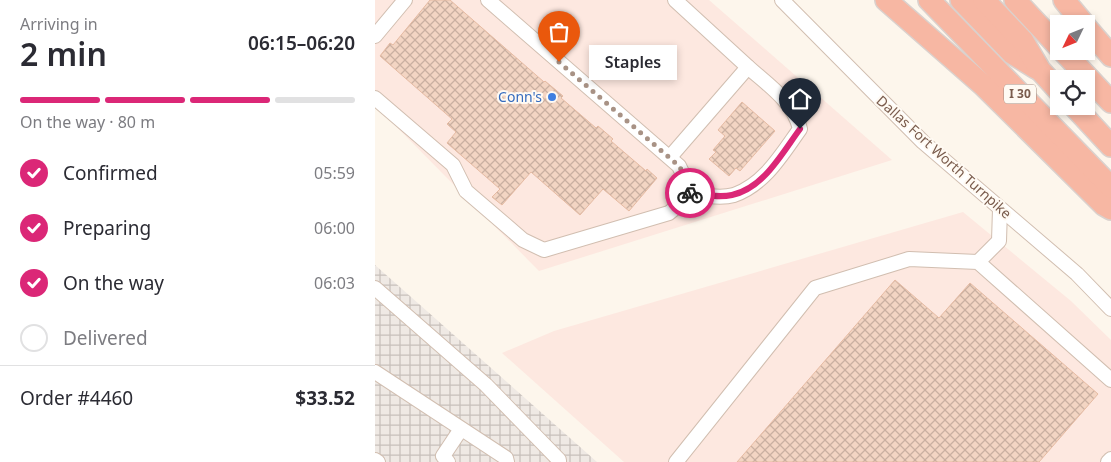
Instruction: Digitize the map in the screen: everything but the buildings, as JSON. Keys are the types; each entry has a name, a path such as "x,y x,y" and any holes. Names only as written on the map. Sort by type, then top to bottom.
{"highway":[{"path":"886,0 983,85 1104,205 1111,209"},
{"name":"I 30","path":"929,0 1111,187"},
{"path":"961,0 1012,53 1040,70"},
{"path":"984,0 1023,41 1040,70 1050,81"},
{"path":"1015,0 1050,37"},
{"path":"1064,0 1076,15"},
{"path":"1095,37 1111,56"},
{"path":"1071,60 1111,102"},
{"path":"1082,115 1111,146"}],"street":[{"path":"375,36 405,0"},
{"path":"375,98 453,165 466,191 523,240 544,250 669,213 679,205 687,193 687,179 679,166 488,0"},
{"path":"675,0 786,101 797,115 800,129 769,172 745,189 733,195 719,196 687,193"},
{"name":"Dallas Fort Worth Turnpike","path":"782,0 923,142 1077,274 1111,309"},
{"path":"670,157 748,67"},
{"path":"978,262 999,241 1000,208"},
{"path":"676,462 815,288 909,259 978,262 1111,380"},
{"path":"375,288 486,386 559,462"},
{"path":"375,372 507,458 507,462"},
{"path":"448,462 443,456 461,429"},
{"path":"1108,462 1111,459"}],"shaded area":[{"path":"375,0 709,0 892,160 539,271 375,105"},
{"path":"963,212 1071,301 1111,340 1111,462 624,462 502,353 554,331"},
{"path":"375,265 597,462 375,462"}],"way so far":[{"path":"559,62 679,166 687,179 687,193 690,193"}],"place":[{"name":"Staples","path":"559,62"},
{"name":"Conn's","path":"552,97"}],"route":[{"path":"690,193 719,196 733,195 745,189 769,172 800,129"}]}
